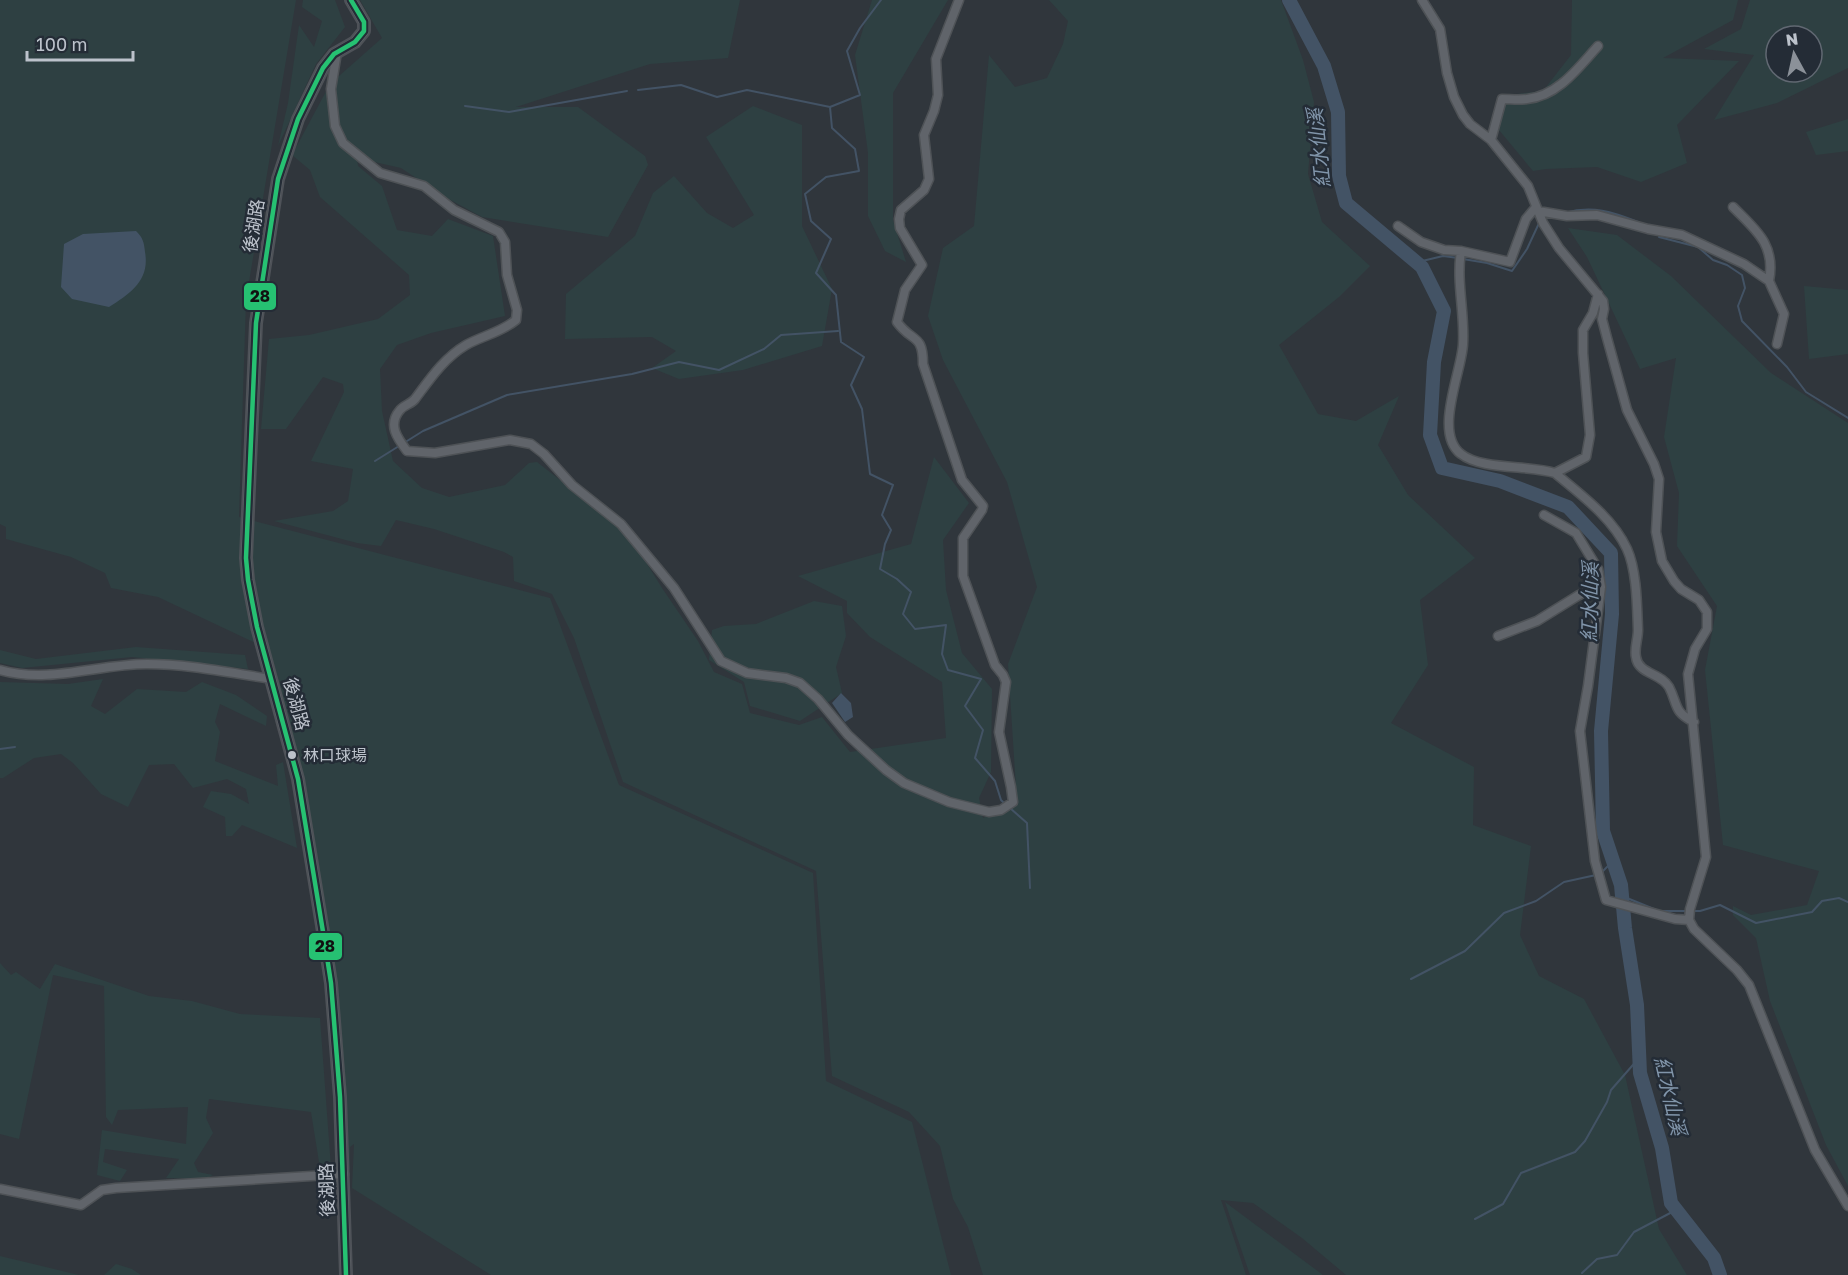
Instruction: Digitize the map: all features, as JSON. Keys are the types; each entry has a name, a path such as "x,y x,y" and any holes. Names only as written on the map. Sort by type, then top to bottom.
{"main road":[{"name":"後湖路","path":"346,1275 344,1174 336,1039 325,944 298,779 250,592 246,558 256,323 278,179 298,118 323,68 338,52 355,42 364,31 364,22 351,0"}],"street":[{"path":"338,52 331,89 335,126 343,143 380,173 424,186 454,210 499,232 505,242 507,275 516,302 516,320 509,326 464,346 439,368 412,402 400,410 393,425 396,436 407,452 435,453 510,440 531,444 544,453 572,485 621,524 674,588 721,661 747,673 786,678 800,683 818,699 848,735 886,770 904,783 949,802 989,812 1001,810 1012,802 999,732 1006,682 995,665 963,576 963,538 983,506 960,475 923,364 923,351 919,341 904,333 897,321 905,290 922,266 900,228 899,219 901,210 924,190 929,179 924,135 938,95 936,59 958,0"},
{"path":"1422,0 1440,29 1447,73 1454,97 1470,124 1491,140 1528,186 1559,248 1603,301 1602,319 1606,338 1627,410 1659,479 1656,532 1662,561 1681,589 1699,600 1707,612 1707,628 1695,649 1688,674 1706,857 1690,909 1689,920 1694,929 1737,970 1749,985 1815,1150 1848,1206"},
{"path":"1491,140 1502,99 1526,100 1545,95 1569,79 1598,46"},
{"path":"1733,207 1763,236 1772,266 1769,281"},
{"path":"1398,226 1421,242 1444,250 1461,251 1510,262 1526,219 1541,214 1597,215 1648,229 1682,235 1744,264 1769,281 1784,314 1777,344"},
{"path":"1461,251 1459,262 1463,346 1449,403 1451,442 1461,454 1481,463 1541,469 1555,473 1589,501 1614,529 1627,549 1634,568 1638,631 1635,658 1648,673 1659,677 1668,686 1675,707 1684,717 1694,722"},
{"path":"1555,473 1586,457 1590,435 1583,330 1593,313 1598,294"},
{"path":"1544,515 1576,533 1598,569 1601,587 1580,731 1597,870 1606,900 1675,919 1689,920"},
{"path":"1498,636 1537,621 1579,595 1601,587"},
{"path":"0,670 17,675 45,675 148,664 200,668 272,679"},
{"path":"0,1189 81,1205 102,1190 116,1188 344,1174"}],"shaded area":[{"path":"0,0 296,0 246,300 239,517 550,598 619,785 813,873 826,1081 912,1122 951,1275 491,1275 352,1188 354,1144 350,1147 350,1170 346,1168 323,900 266,648 158,597 111,588 105,573 71,557 6,539 6,527 0,524"},
{"path":"303,0 335,0 345,27 316,64 278,146 288,103 299,25 314,47 322,21 302,7"},
{"path":"360,0 740,0 728,58 650,64 516,107 578,107 645,156 648,165 608,237 482,217 445,197 401,168 357,158 358,166 382,186 397,230 432,236 448,219 493,236 505,316 431,333 397,345 380,369 382,411 393,461 422,488 449,497 505,485 529,463 537,462 628,533 698,641 714,672 742,684 750,713 799,725 822,717 850,752 946,738 942,682 870,637 847,613 847,601 798,576 911,544 934,457 969,503 943,540 946,590 962,653 992,689 991,772 979,798 983,818 1017,803 1008,664 1037,587 1007,482 943,360 928,316 943,248 974,226 989,55 1015,87 1047,78 1063,44 1068,21 1049,0 1281,0 1303,60 1314,102 1308,174 1322,222 1370,266 1339,297 1279,345 1318,414 1356,421 1399,396 1378,445 1408,495 1475,558 1420,600 1428,665 1391,723 1474,767 1473,825 1531,846 1520,935 1539,976 1584,999 1625,1075 1659,1229 1687,1275 1346,1275 1302,1238 1253,1203 1221,1200 1246,1275 983,1275 968,1227 953,1199 940,1146 909,1112 832,1076 816,871 623,782 574,638 552,594 514,581 513,557 434,529 396,520 381,546 357,543 274,521 333,511 348,501 353,469 311,461 344,392 343,384 323,377 286,429 261,429 269,339 309,335 378,319 410,295 409,275 320,197 310,170 292,155 330,84 382,38"},
{"path":"872,0 948,0 893,93 893,220 906,262 885,251 868,216 868,153 855,55"},
{"path":"1572,0 1738,0 1733,20 1663,58 1739,61 1677,125 1687,163 1641,182 1597,167 1533,171 1494,124 1498,96 1543,91 1571,55"},
{"path":"1750,0 1848,0 1848,68 1824,80 1824,24 1764,24 1764,84 1816,84 1777,103 1714,120 1754,55 1704,49 1741,29"},
{"path":"753,106 802,125 802,226 832,289 822,346 743,370 679,379 652,368 676,351 652,337 565,339 566,294 635,236 653,193 674,176 707,213 733,228 754,215 706,137"},
{"path":"1848,119 1848,151 1816,155 1806,132"},
{"path":"1568,228 1617,235 1671,276 1771,373 1848,423 1848,1186 1826,1145 1770,1001 1756,938 1733,915 1733,906 1751,915 1807,905 1819,871 1723,845 1705,670 1717,606 1677,546 1679,493 1664,437 1676,358 1640,369 1587,257"},
{"path":"1804,286 1848,290 1848,354 1809,359"},
{"path":"814,601 842,606 846,636 836,667 842,693 800,721 750,706 744,682 709,660 712,630 724,626 756,624"},
{"path":"136,647 245,655 248,669 132,657 22,668 0,663 0,650 36,659"},
{"path":"103,679 91,706 105,714 137,689 186,692 202,682 236,695 267,716 266,726 220,704 215,722 220,732 215,761 278,786 276,765 283,762 297,848 242,825 232,836 226,836 225,817 203,807 211,791 231,794 249,804 246,789 227,779 193,788 174,764 149,765 128,807 101,794 73,763 61,754 34,758 0,778 0,682 68,684"},
{"path":"0,963 11,975 16,972 40,989 55,964 149,996 192,1001 240,1014 320,1018 331,1168 319,1162 311,1112 209,1099 206,1118 213,1133 194,1163 198,1172 213,1175 205,1179 166,1178 179,1159 105,1149 103,1162 127,1170 120,1181 97,1175 102,1130 186,1144 188,1107 118,1110 112,1125 106,1117 104,986 53,975 19,1139 0,1134"},
{"path":"1225,1202 1323,1275 1250,1275"},
{"path":"0,1256 79,1275 0,1275"},
{"path":"116,1264 132,1269 141,1275 104,1275"}],"water":[{"path":"136,231 144,245 145,270 137,285 125,296 109,307 72,299 61,287 64,244 83,234"},
{"path":"841,693 851,703 853,717 845,722 832,703"}],"waterway":[{"path":"881,0 860,28 847,51 860,95 830,107 832,128 855,149 859,171 826,177 805,194 811,221 831,239 816,273 836,295 841,342 864,357 851,385 862,409 870,474 893,485 882,515 891,530 885,544 880,569 897,579 911,592 903,614 915,629 946,625 942,654 948,670 981,679 965,706 983,730 975,758 995,781 1001,800 1006,805"},
{"name":"紅水仙溪","path":"1289,0 1324,66 1338,112 1339,176 1346,203 1422,267 1444,311 1434,362 1430,435 1442,468 1500,481 1568,507 1611,553 1612,614 1601,731 1603,831 1621,885 1637,1005 1640,1073 1662,1148 1671,1203 1714,1258 1720,1275"},
{"path":"638,90 681,85 717,97 747,90 830,107"},
{"path":"465,106 509,112 627,91"},
{"path":"1565,213 1584,210 1602,211 1638,222"},
{"path":"1463,259 1487,263 1512,271 1527,249 1540,221"},
{"path":"1659,237 1698,247 1713,260 1727,265 1742,275 1745,288 1738,306 1742,321 1787,367 1806,392 1848,418"},
{"path":"1418,262 1443,256 1458,258"},
{"path":"375,461 423,431 507,395 632,374 679,362 719,370 764,349 781,335 838,331"},
{"path":"0,749 15,747"},
{"path":"1010,808 1027,823 1030,888"},
{"path":"1601,873 1613,861"},
{"path":"1411,979 1465,951 1504,913 1536,901 1564,882 1596,875"},
{"path":"1622,896 1659,911 1686,911"},
{"path":"1692,911 1720,905 1756,923 1812,912 1822,901 1839,898 1848,902"},
{"path":"1475,1219 1503,1204 1521,1173 1575,1152 1585,1141 1607,1102 1611,1090 1639,1058"},
{"path":"1582,1273 1597,1259 1617,1255 1634,1232 1676,1210"}],"transit line":[{"name":"28","path":"346,1275 340,1097 331,983 298,779 257,627 246,558 256,323 278,179 298,119 323,68 334,54 355,42 364,31 364,22 351,0"}],"place":[{"name":"林口球場","path":"292,755"}]}
